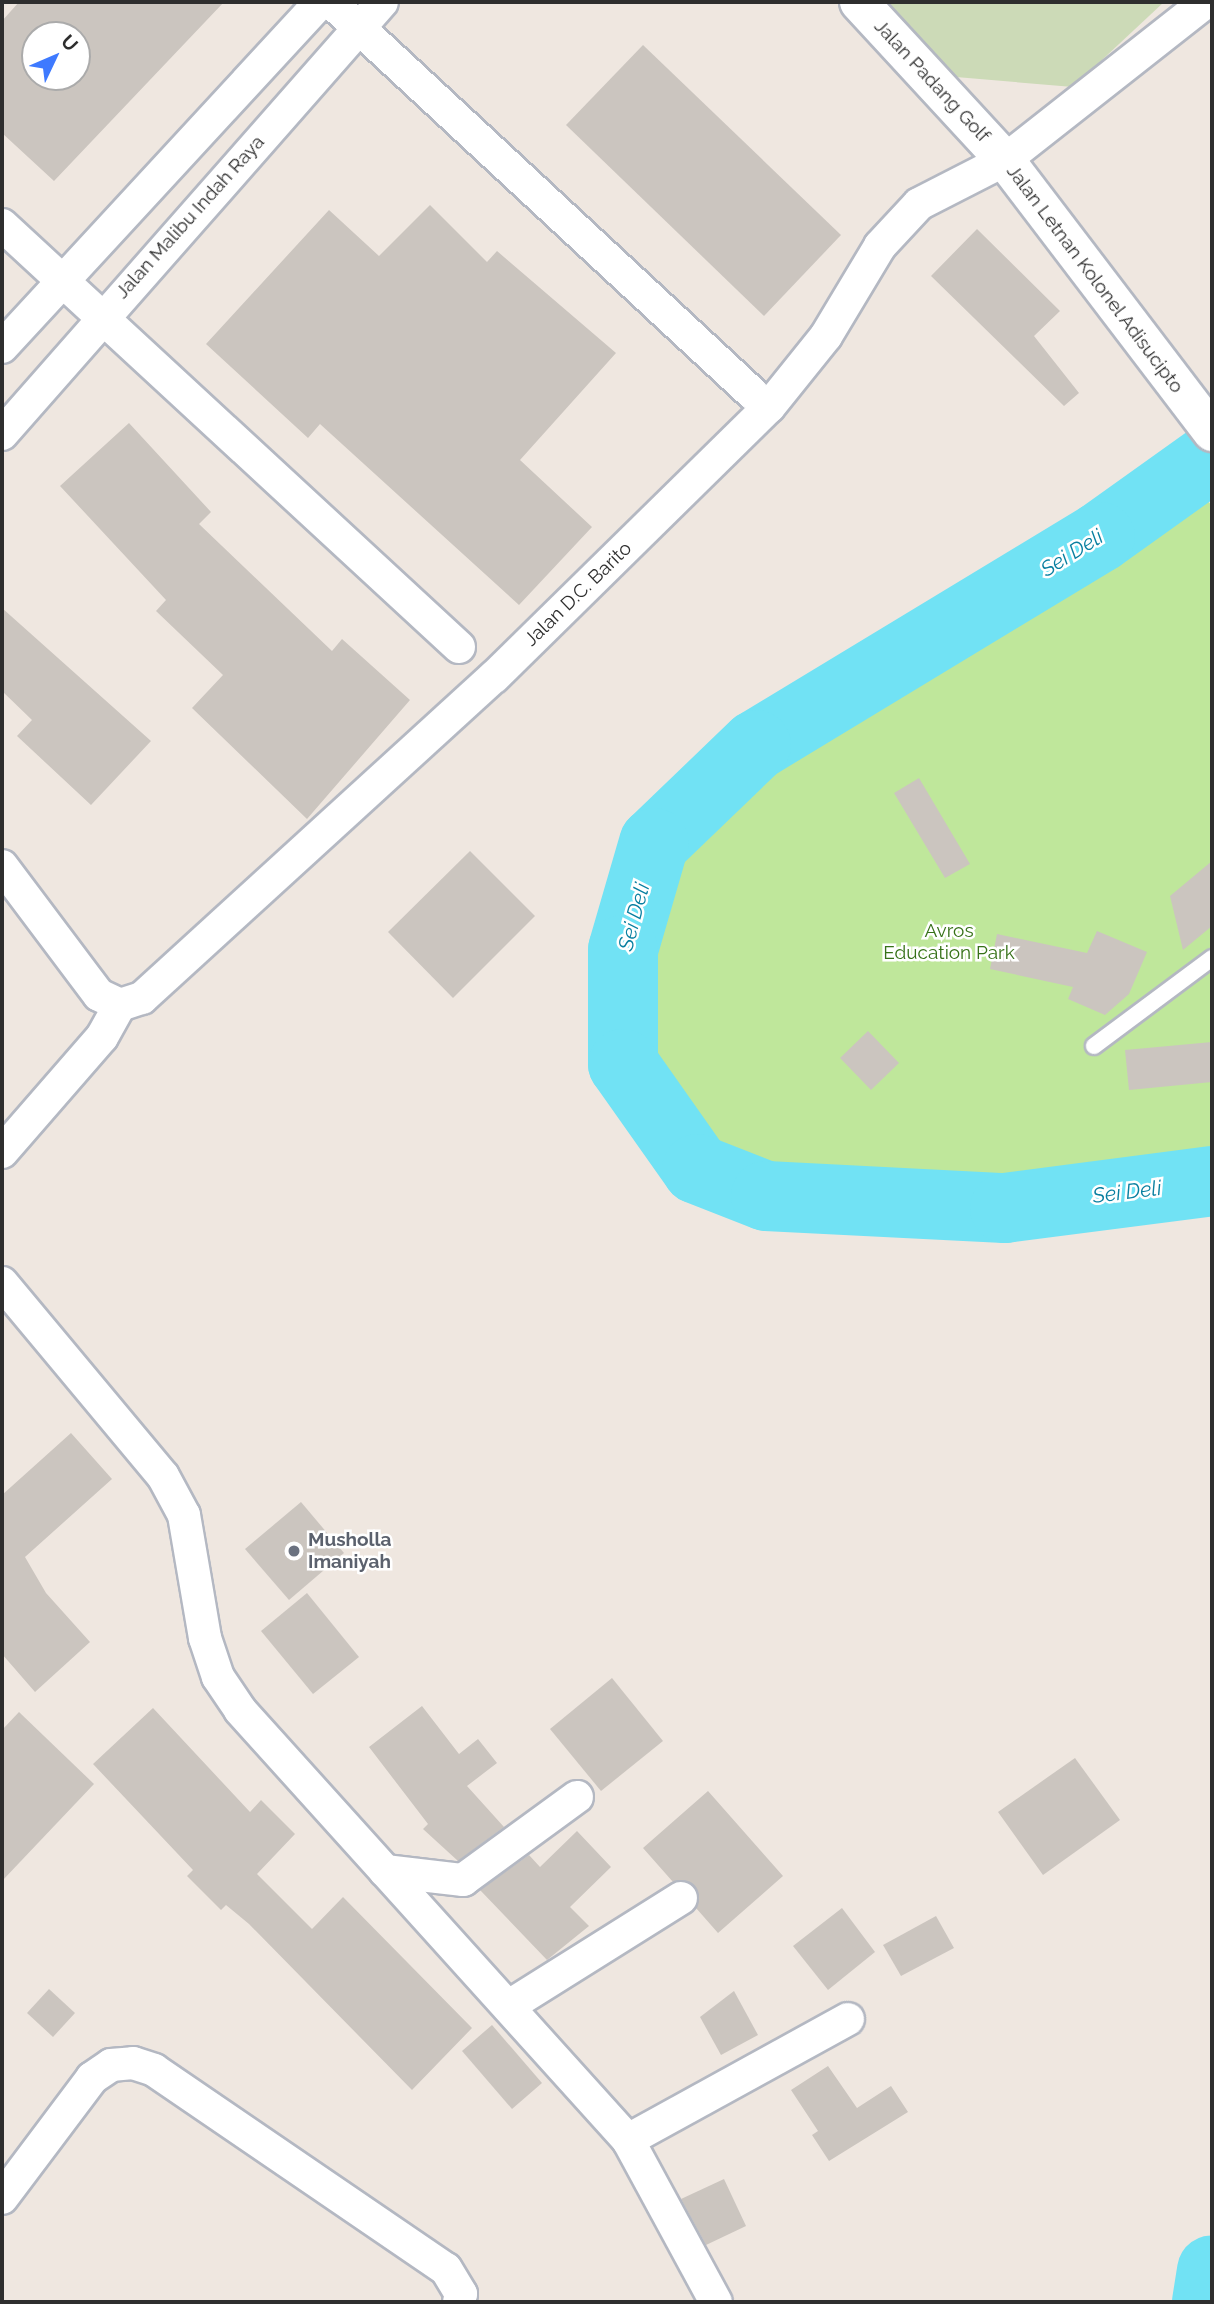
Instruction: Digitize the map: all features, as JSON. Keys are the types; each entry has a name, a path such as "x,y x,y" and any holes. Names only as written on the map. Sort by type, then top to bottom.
{"main road":[{"name":"Jalan Padang Golf","path":"859,2 1005,160"},
{"name":"Jalan Letnan Kolonel Adisucipto","path":"1005,160 1212,432"}],"street":[{"path":"2,347 320,2"},
{"path":"331,2 753,394"},
{"name":"Jalan Malibu Indah Raya","path":"2,434 102,316 382,2"},
{"name":"Jalan D.C. Barito","path":"120,1004 142,998 494,677 769,407 826,336 880,246 919,204 1005,160 1206,2"},
{"path":"2,225 459,647"},
{"path":"2,866 99,995 120,1004 102,1037 2,1152"},
{"path":"2,1283 163,1476 184,1514 218,1677 385,1871 628,2140 716,2302"},
{"path":"385,1871 463,1880 577,1797"},
{"path":"509,2006 681,1898"},
{"path":"628,2140 848,2019"},
{"path":"2,2198 92,2078 111,2065 133,2063 154,2070 446,2269 461,2294 459,2302"}],"lane":[{"path":"1094,1046 1212,958"}],"green space":[{"path":"885,2 1164,2 1073,87 956,77"},
{"name":"Avros Education Park","path":"1186,475 1212,506 1212,1181 1005,1208 778,1197 697,1169 623,1064 623,950 654,843 721,778 861,682"}],"building":[{"path":"19,2 224,2 54,181 2,133 2,21"},
{"path":"643,45 841,235 764,316 566,125"},
{"path":"430,205 487,262 497,251 616,353 520,460 592,527 519,605 320,424 308,438 206,344 329,210 379,256"},
{"path":"977,229 1060,311 1034,336 1079,393 1064,406 931,276"},
{"path":"129,423 211,512 199,524 332,651 342,639 410,700 307,819 192,708 223,675 156,611 166,600 60,486"},
{"path":"2,608 151,741 91,805 17,736 32,720 2,691"},
{"path":"919,778 970,864 945,878 894,793"},
{"path":"470,851 535,916 453,998 388,932"},
{"path":"1212,861 1212,926 1183,950 1170,896"},
{"path":"1097,931 1147,952 1129,994 1105,1015 1068,999 1073,987 990,969 997,934 1087,953"},
{"path":"868,1031 899,1063 871,1090 840,1058"},
{"path":"1212,1042 1212,1082 1129,1090 1125,1050"},
{"path":"71,1433 112,1479 25,1557 46,1593 90,1642 35,1692 2,1654 2,1495"},
{"name":"Musholla Imaniyah","path":"301,1502 344,1553 289,1600 245,1549"},
{"path":"307,1593 359,1657 313,1694 261,1631"},
{"path":"612,1678 663,1741 601,1791 550,1729"},
{"path":"422,1706 459,1754 478,1739 497,1763 467,1786 504,1827 458,1861 423,1829 428,1824 369,1747"},
{"path":"153,1708 250,1812 261,1800 295,1834 257,1874 312,1929 343,1897 472,2028 412,2090 249,1924 226,1905 221,1910 187,1876 193,1870 93,1764"},
{"path":"19,1712 94,1784 2,1881 2,1730"},
{"path":"1075,1758 1120,1820 1043,1875 998,1812"},
{"path":"708,1791 783,1876 718,1933 696,1908 696,1888 673,1882 643,1848"},
{"path":"577,1831 611,1867 570,1907 589,1926 547,1960 480,1890 529,1855 540,1867"},
{"path":"842,1908 875,1952 828,1990 793,1946"},
{"path":"936,1916 954,1948 901,1976 883,1945"},
{"path":"49,1989 75,2013 53,2037 27,2013"},
{"path":"734,1991 758,2035 721,2055 700,2017"},
{"path":"492,2025 542,2083 512,2109 462,2051"},
{"path":"828,2066 857,2108 891,2086 908,2112 829,2161 812,2135 818,2131 791,2090"},
{"path":"724,2179 746,2226 706,2245 681,2199"}],"waterway":[{"name":"Sei Deli","path":"1212,457 1100,537 756,745 654,843 623,950 623,1064 697,1169 766,1196 1005,1208 1212,1181"},
{"name":"Sei Deli","path":"1207,2302 1212,2270"}],"place":[{"name":"Musholla Imaniyah","path":"294,1551"}]}
